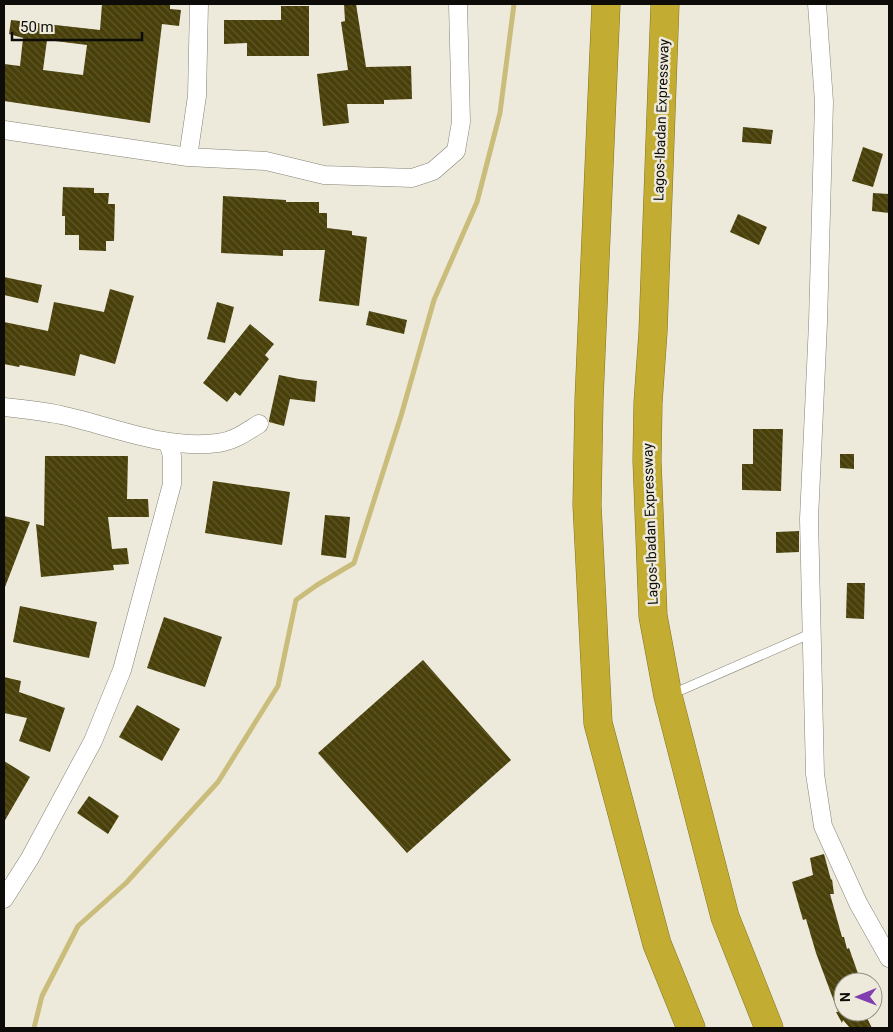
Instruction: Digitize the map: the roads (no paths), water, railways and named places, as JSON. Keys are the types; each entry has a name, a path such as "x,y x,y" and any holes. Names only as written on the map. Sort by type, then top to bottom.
{"highway":[{"path":"606,4 589,400 587,505 598,723 657,944 691,1028"},
{"name":"Lagos-Ibadan Expressway","path":"665,4 653,332 648,403 647,460 653,616 668,696 725,917 769,1028"}],"street":[{"path":"188,157 197,96 199,4"},
{"path":"4,130 188,157 266,161 324,175 412,178 433,171 456,151 462,122 458,4"},
{"path":"817,4 824,102 818,323 809,519 815,774 823,826 858,903 889,958"},
{"path":"4,407 60,414 168,442 220,443 238,438 259,424"},
{"path":"4,899 30,858 93,741 122,670 172,484 172,456 168,442"}],"lane":[{"path":"668,696 812,634"}],"waterway":[{"path":"34,1028 42,996 78,926 126,883 218,782 278,686 296,600 354,563 401,416 434,300 477,202 500,113 514,4"}]}
